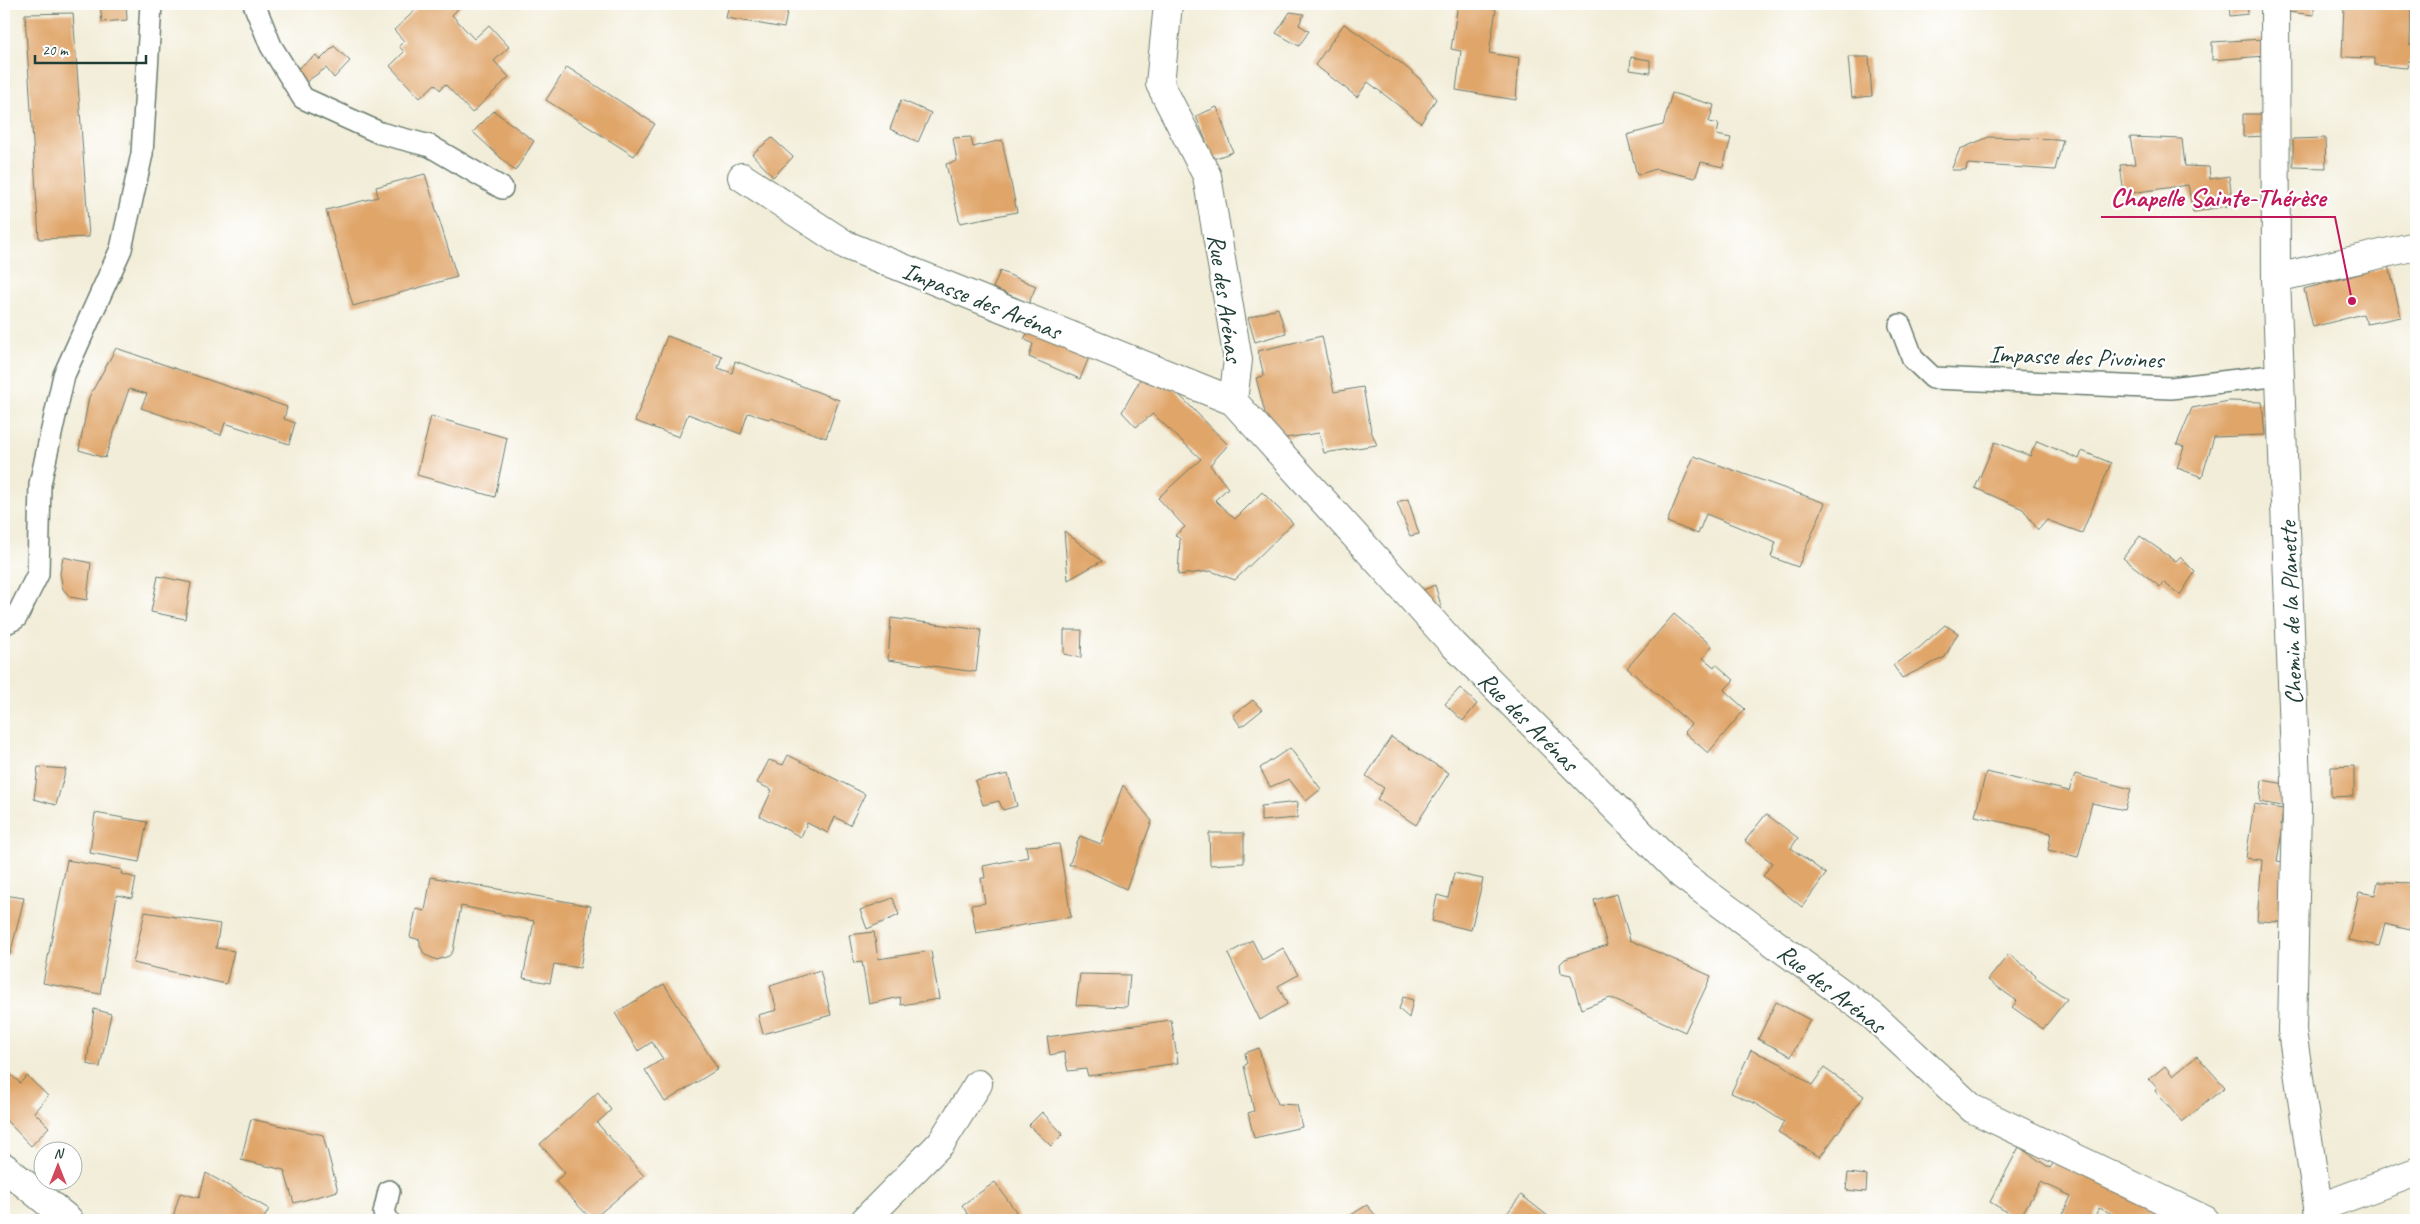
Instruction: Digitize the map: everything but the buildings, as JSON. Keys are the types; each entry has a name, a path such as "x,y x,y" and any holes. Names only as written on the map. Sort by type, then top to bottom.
{"street":[{"name":"Rue des Arénas","path":"1168,4 1160,84 1207,176 1238,360 1233,401 1453,644 1682,875 1872,1016 1973,1109 2204,1220"},
{"name":"Chemin de la Planette","path":"2275,4 2276,278 2298,807 2292,1031 2319,1214"},
{"name":"Impasse des Arénas","path":"742,177 846,245 1233,401"},
{"path":"2276,278 2416,246"},
{"path":"866,1220 941,1143 978,1084"},
{"path":"4,1167 69,1220"},
{"path":"2319,1214 2416,1172"}],"lane":[{"path":"4,624 16,618 38,574 40,484 64,374 123,240 142,154 151,4"},
{"path":"254,4 271,46 303,98 380,134 430,146 502,188"},
{"name":"Impasse des Pivoines","path":"1900,325 1913,359 1933,378 2171,388 2280,374"},
{"path":"388,1220 384,1213 389,1191"}],"place":[{"name":"Chapelle Sainte-Thérèse","path":"2352,301"}]}
